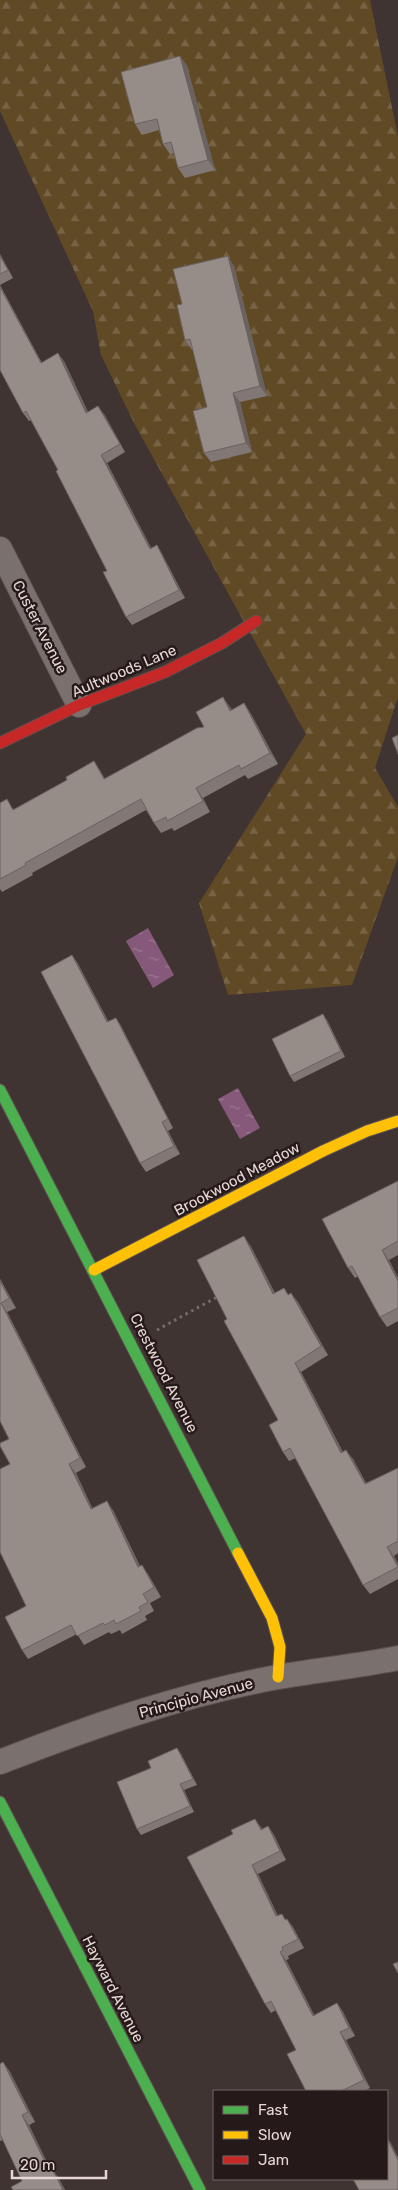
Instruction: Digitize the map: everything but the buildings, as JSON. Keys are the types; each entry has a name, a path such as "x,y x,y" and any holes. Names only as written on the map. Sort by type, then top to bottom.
{"street":[{"name":"Custer Avenue","path":"0,549 79,705"},
{"name":"Aultwoods Lane","path":"0,742 79,705 165,672 222,643 256,621"},
{"name":"Crestwood Avenue","path":"0,1090 272,1618 280,1647 278,1677"},
{"name":"Brookwood Meadow","path":"94,1270 323,1151 368,1131 398,1121"},
{"name":"Principio Avenue","path":"0,1762 80,1731 193,1696 278,1677 353,1667 398,1658"},
{"name":"Hayward Avenue","path":"0,1802 200,2190"}],"path":[{"path":"156,1330 222,1294"}],"green space":[{"path":"0,0 370,0 398,137 398,697 375,768 398,807 398,857 352,985 228,995 199,903 306,734 134,423 101,355 93,311 0,111"}],"water":[{"path":"148,928 174,975 153,988 126,941"},
{"path":"238,1088 260,1128 240,1139 218,1099"}],"traffic: fast":[{"path":"0,1090 238,1553"},
{"path":"0,1802 200,2190"}],"traffic: slow":[{"path":"94,1270 323,1151 367,1131 398,1121"},
{"path":"238,1553 272,1618 280,1647 278,1677"}],"traffic: jam":[{"path":"0,743 79,705 165,672 222,643 256,621"}]}
